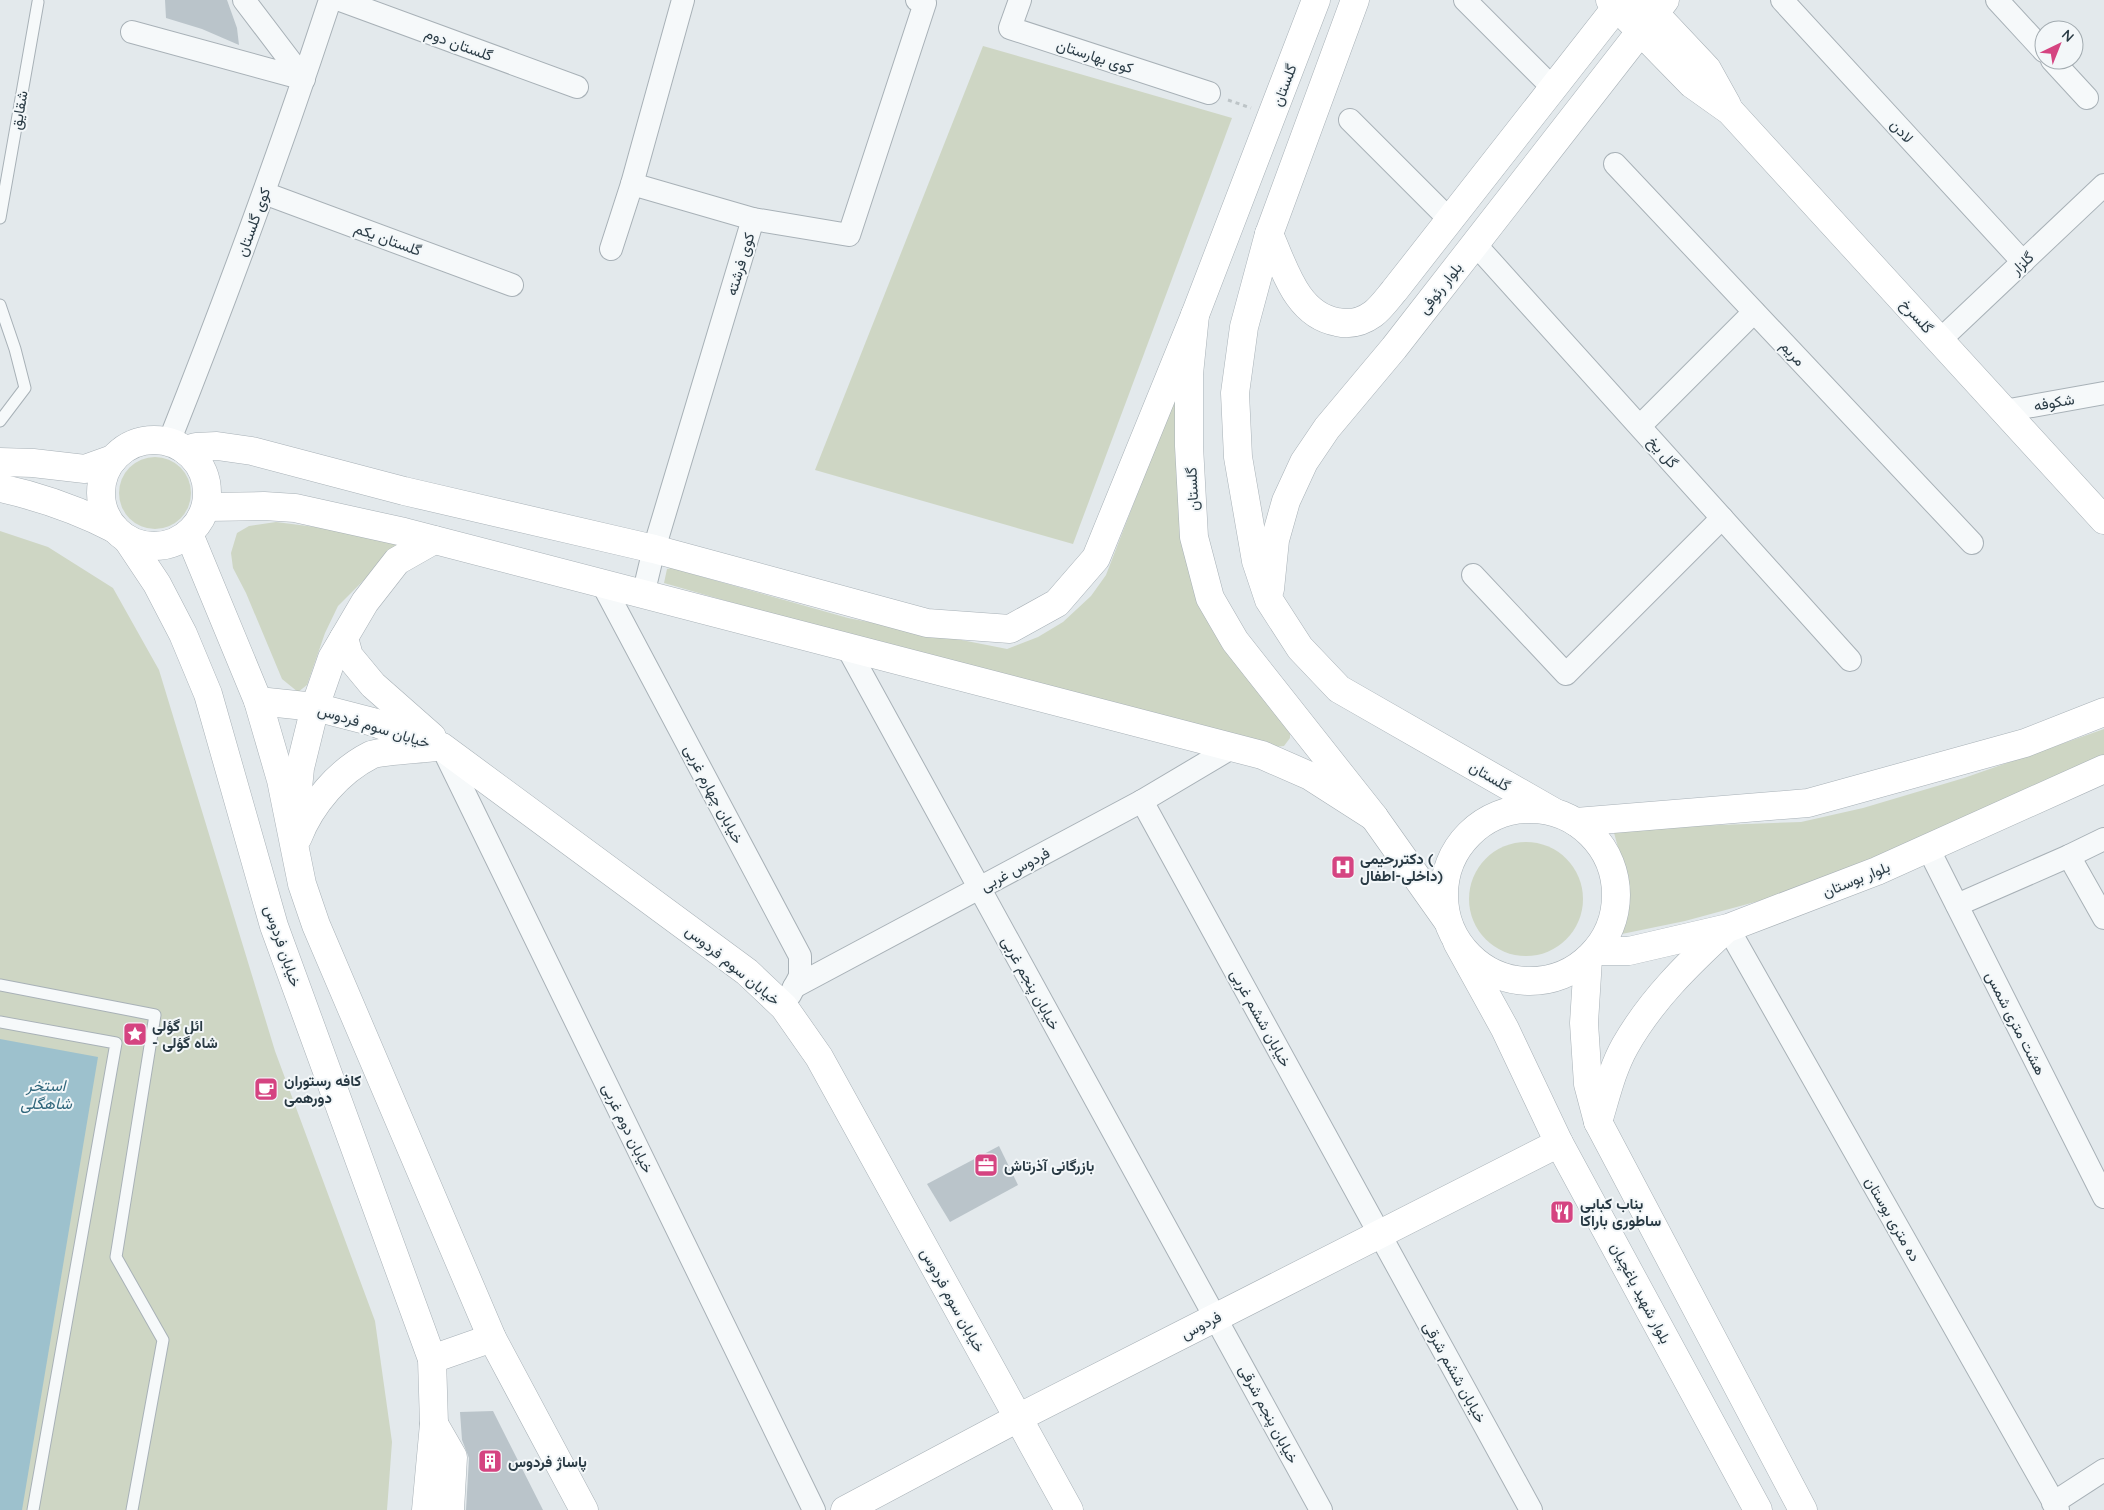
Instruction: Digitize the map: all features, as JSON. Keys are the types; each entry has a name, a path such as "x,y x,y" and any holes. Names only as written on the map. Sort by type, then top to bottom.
{"main road":[{"name":"گلستان","path":"1316,0 1195,315 1189,374 1189,446 1194,537 1210,598 1235,641 1374,817 1452,931"},
{"name":"گلستان","path":"1355,0 1269,234 1244,327 1235,393 1238,457 1256,561 1269,600 1300,648 1339,689 1564,817"},
{"path":"1269,234 1295,293 1310,311 1329,321 1350,324 1373,314 1394,291 1553,88 1636,7"},
{"name":"گلسرخ","path":"1636,7 2104,520"},
{"name":"بلوار رئوفی","path":"1269,600 1275,540 1286,501 1304,462 1327,428 1394,348 1475,244 1636,7"},
{"path":"1450,220 1475,244"},
{"path":"0,462 85,469 113,458 139,442 154,440 177,446 217,446 252,451 404,491 654,549 927,623 1010,629 1057,603 1096,558 1195,315"},
{"path":"0,488 31,494 78,511 143,545 159,546 175,542 189,534 199,522 206,507 207,491 204,475 196,462 177,446"},
{"path":"113,458 105,472 101,486 102,502 106,516 121,534"},
{"path":"206,507 264,506 295,508 434,540 1233,747 1262,755 1310,776 1374,817"},
{"name":"خیابان فردوس","path":"121,534 156,584 183,634 208,694 274,926 432,1359 434,1424 426,1510"},
{"path":"189,534 258,701 281,780 302,884 316,925 492,1338 584,1510"},
{"path":"293,847 300,768 315,707 332,658 364,602 397,561 434,540"},
{"path":"344,638 349,656 373,685 442,747"},
{"name":"خیابان سوم فردوس","path":"258,701 315,707 373,722 442,747 747,972 789,997 819,1057 1068,1510"},
{"path":"1564,817 1594,838 1608,858 1615,882 1615,906 1609,930 1592,955 1567,973 1544,980 1519,981 1495,974 1474,961 1452,931 1443,894 1447,868 1459,845 1477,826 1500,813 1525,808 1564,817 1808,803 2025,743 2104,712"},
{"path":"293,847 302,826 324,794 344,774 372,754 442,747"},
{"name":"بلوار بوستان","path":"1592,955 1629,951 1728,928 1877,871 2104,769"},
{"path":"1598,1122 1612,1076 1625,1046 1654,1003 1690,963 1728,928"},
{"name":"بلوار شهید یاغچیان","path":"1452,931 1505,1029 1559,1142 1758,1510"},
{"path":"1592,955 1584,1022 1588,1084 1598,1122 1803,1510"},
{"name":"فردوس","path":"845,1510 1018,1418 1559,1142"},
{"path":"432,1359 492,1338"},
{"path":"1700,1403 1737,1385"},
{"path":"434,1424 453,1457 450,1510"}],"street":[{"path":"244,0 304,79"},
{"name":"کوی گلستان","path":"177,446 212,334 264,194 330,0"},
{"name":"گلستان دوم","path":"340,0 577,87"},
{"path":"611,249 632,184 683,0"},
{"name":"کوی بهارستان","path":"1020,0 1010,28 1209,93"},
{"path":"1464,0 1553,88"},
{"name":"لادن","path":"1782,0 2023,262"},
{"path":"1997,0 2034,40"},
{"name":"کوی فرشته","path":"644,595 654,549 753,219 849,235 921,1"},
{"path":"132,32 304,79"},
{"path":"2061,70 2087,98"},
{"path":"1350,120 1450,220"},
{"name":"مریم","path":"1615,164 1972,543"},
{"path":"632,184 753,219"},
{"name":"گلزار","path":"1939,341 2104,185"},
{"name":"گلستان یکم","path":"264,194 512,284"},
{"name":"گل یخ","path":"1475,244 1850,660"},
{"path":"1640,426 1754,312"},
{"name":"شکوفه","path":"2004,411 2104,393"},
{"path":"1473,575 1566,674 1722,518"},
{"name":"خیابان چهارم غربی","path":"603,585 800,956 800,976 789,997"},
{"name":"خیابان پنجم غربی","path":"847,647 1216,1317"},
{"name":"خیابان دوم غربی","path":"442,747 814,1510"},
{"name":"فردوس غربی","path":"789,997 979,889 1142,801 1233,747"},
{"name":"خیابان ششم غربی","path":"1142,801 1380,1234"},
{"path":"1957,906 2069,856 2104,838"},
{"name":"هشت متری شمس","path":"1928,848 2104,1197"},
{"path":"2069,856 2104,918"},
{"name":"ده متری بوستان","path":"1728,928 2056,1506"},
{"name":"خیابان ششم شرقی","path":"1380,1234 1531,1510"},
{"name":"خیابان پنجم شرقی","path":"1216,1317 1321,1510"},
{"path":"2056,1506 2104,1470"}],"lane":[{"name":"شقایق","path":"0,218 38,2"},
{"path":"0,305 15,349 25,388 0,421"},
{"path":"0,985 155,1015 116,1257 163,1340 132,1510"},
{"path":"0,1022 116,1043 33,1510"}],"path":[{"path":"1209,93 1272,116"}],"green space":[{"path":"983,46 1232,118 1073,544 815,470"},
{"path":"1181,381 1183,521 1290,727 1290,738 1284,746 1274,747 775,615 664,583 667,569 671,568 848,618 1007,649 1038,637 1063,622 1091,596 1106,575"},
{"path":"155,457 175,463 185,473 191,493 185,513 175,523 155,529 135,523 125,513 119,493 125,473 135,463"},
{"path":"276,522 339,530 404,546 374,570 338,606 325,633 307,685 298,692 282,679 246,593 233,568 231,553 237,533 249,526"},
{"name":"ائل گؤلی - شاه گؤلی","path":"0,531 48,547 113,588 159,670 275,1051 375,1321 392,1442 387,1510 0,1510"},
{"path":"2104,729 2104,756 1811,887 1685,921 1617,935 1626,903 1623,866 1613,829 1801,822 1863,808 1964,778"},
{"path":"1526,842 1548,847 1566,859 1578,877 1583,899 1578,921 1566,939 1548,951 1526,956 1504,951 1486,939 1474,921 1469,899 1474,877 1486,859 1504,847"}],"water":[{"name":"استخر شاهگلی","path":"0,1039 98,1057 22,1510 0,1510"}],"building":[{"path":"165,0 227,0 237,28 239,45 202,29 166,18"},
{"name":"بازرگانی آذرتاش","path":"999,1146 1018,1185 950,1222 927,1184"},
{"name":"پاساژ فردوس","path":"493,1411 543,1510 466,1510 469,1458 462,1440 460,1412"}],"place":[{"name":"دکتررحیمی ( داخلی-اطفال)","path":"1343,867"},
{"name":"ائل گؤلی - شاه گؤلی","path":"135,1034"},
{"name":"کافه رستوران دورهمی","path":"266,1089"},
{"name":"بازرگانی آذرتاش","path":"986,1165"},
{"name":"بناب کبابی ساطوری باراکا","path":"1562,1212"},
{"name":"پاساژ فردوس","path":"490,1461"}]}
